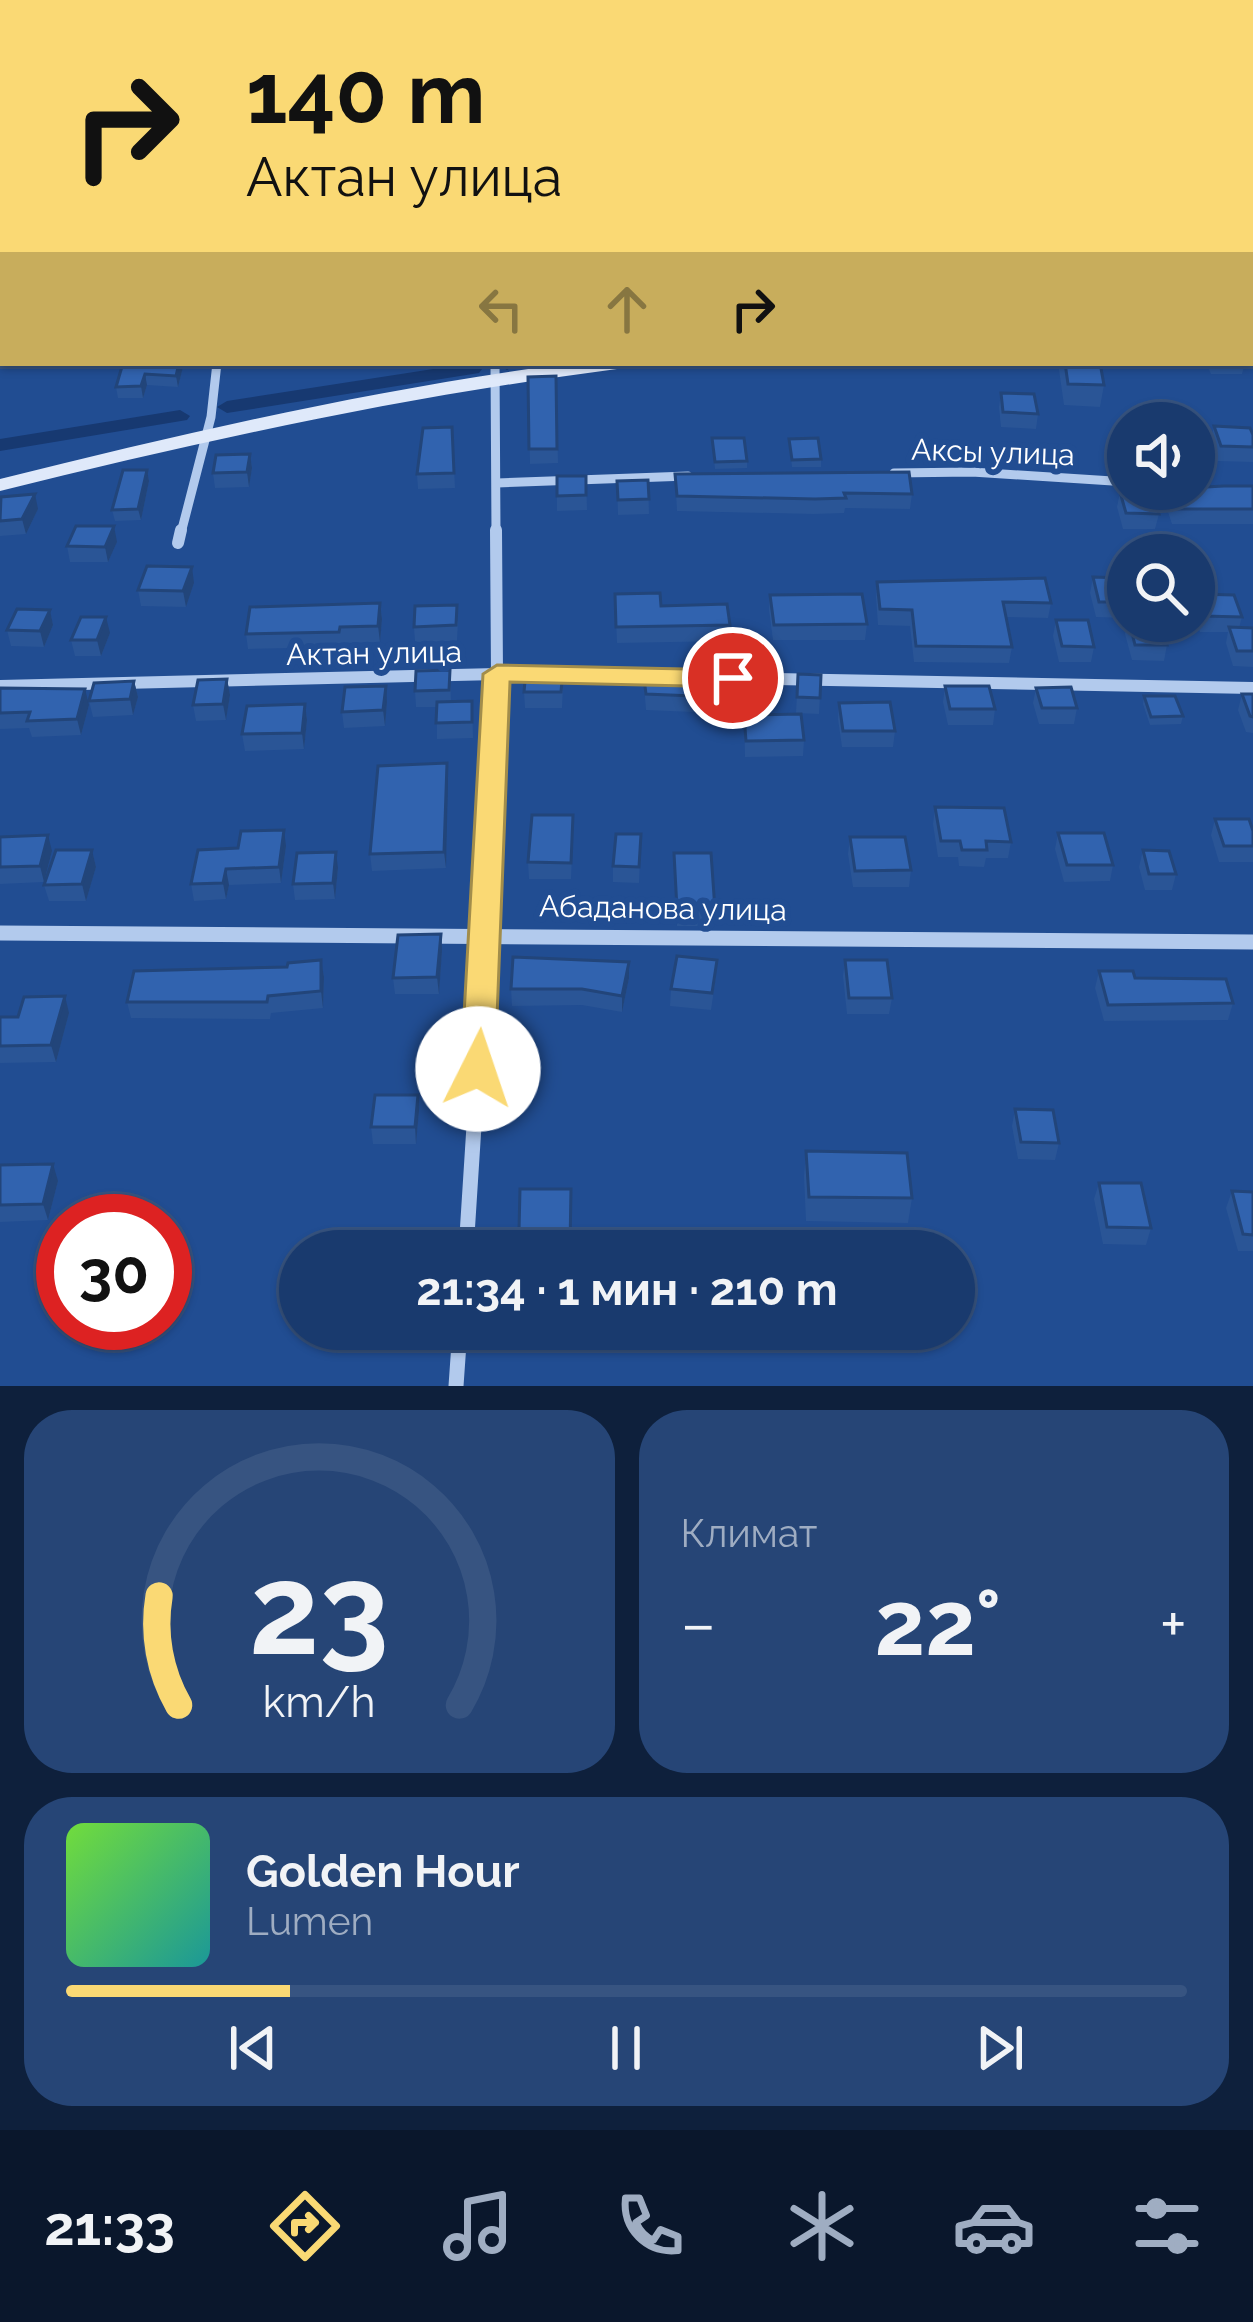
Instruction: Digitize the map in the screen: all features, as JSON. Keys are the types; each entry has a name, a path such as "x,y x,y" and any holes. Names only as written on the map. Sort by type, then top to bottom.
{"street":[{"path":"178,542 211,417 217,366"},
{"path":"0,485 495,370 565,366"},
{"path":"467,1230 487,933 497,674 495,370"},
{"name":"Аксы улица","path":"883,473 972,472 1107,481"},
{"path":"497,483 705,475"},
{"name":"Актан улица","path":"0,686 497,674 686,677"},
{"path":"710,678 1253,688"},
{"name":"Абаданова улица","path":"0,933 1253,942"},
{"path":"456,1386 459,1350"}],"building":[{"path":"122,366 178,366 176,376 145,374 141,386 116,387"},
{"path":"1065,366 1101,366 1104,385 1068,384"},
{"path":"556,376 557,449 529,449 528,377"},
{"path":"1001,393 1034,394 1038,414 1003,412"},
{"path":"1215,426 1250,428 1253,447 1221,446"},
{"path":"452,427 454,473 417,474 423,428"},
{"path":"712,438 744,438 747,461 715,462"},
{"path":"818,438 821,459 792,460 789,439"},
{"path":"250,454 247,472 213,473 216,455"},
{"path":"123,470 147,470 138,509 112,510"},
{"path":"909,472 912,494 844,493 846,498 815,499 677,496 675,474"},
{"path":"557,476 586,476 586,495 557,496"},
{"path":"648,480 649,499 618,500 617,481"},
{"path":"1215,486 1253,486 1253,509 1215,509"},
{"path":"35,494 22,519 0,521 1,497"},
{"path":"1158,510 1159,514 1126,513"},
{"path":"76,526 114,526 105,547 67,546"},
{"path":"147,566 192,567 183,591 138,590"},
{"path":"1093,577 1107,577 1107,602 1099,602"},
{"path":"1045,578 1051,603 1003,602 1012,647 916,646 912,610 880,609 877,582"},
{"path":"660,593 661,606 727,604 730,625 616,627 615,594"},
{"path":"862,594 867,624 774,625 770,595"},
{"path":"1215,594 1234,595 1242,617 1215,616"},
{"path":"380,603 378,626 340,627 339,632 246,634 250,607"},
{"path":"457,605 456,625 414,627 415,606"},
{"path":"17,609 50,610 40,631 7,630"},
{"path":"81,617 106,617 97,640 71,640"},
{"path":"1056,620 1088,620 1094,647 1062,646"},
{"path":"1229,627 1253,628 1253,651 1237,651"},
{"path":"1134,642 1167,645 1135,645"},
{"path":"450,670 449,690 415,691 416,671"},
{"path":"526,670 563,670 561,692 524,692"},
{"path":"643,671 738,673 741,698 646,694"},
{"path":"798,674 821,675 820,698 797,697"},
{"path":"227,679 223,704 193,705 198,680"},
{"path":"134,681 130,699 89,701 94,683"},
{"path":"386,686 383,710 342,712 345,687"},
{"path":"945,686 989,686 995,709 950,709"},
{"path":"1071,687 1077,708 1042,708 1036,688"},
{"path":"0,688 85,689 77,719 27,721 30,712 0,713"},
{"path":"1242,694 1253,694 1253,717 1250,716"},
{"path":"1144,696 1175,696 1183,716 1151,717"},
{"path":"472,701 472,722 436,723 437,702"},
{"path":"890,702 895,731 843,731 839,703"},
{"path":"305,704 302,733 242,734 247,706"},
{"path":"801,714 804,740 746,741 744,715"},
{"path":"447,763 444,852 370,854 378,766"},
{"path":"935,807 1004,808 1011,842 986,841 987,850 962,850 960,841 941,841"},
{"path":"532,815 573,815 571,863 528,862"},
{"path":"1215,819 1249,819 1253,846 1224,846"},
{"path":"284,830 279,867 226,869 223,883 191,884 198,850 238,848 241,831"},
{"path":"1058,833 1104,833 1113,865 1067,865"},
{"path":"616,834 641,834 639,867 613,866"},
{"path":"48,835 40,866 0,867 0,837"},
{"path":"850,837 905,837 911,870 855,871"},
{"path":"56,850 92,850 82,884 44,885"},
{"path":"1143,850 1169,851 1176,874 1149,874"},
{"path":"336,852 333,883 293,884 297,853"},
{"path":"674,853 711,853 715,910 677,909"},
{"path":"441,934 437,977 393,978 398,935"},
{"path":"677,956 717,960 712,993 671,989"},
{"path":"513,957 629,962 622,996 582,989 511,989"},
{"path":"321,960 321,991 268,996 267,1002 127,1002 134,971 287,967 288,963"},
{"path":"845,960 887,960 892,998 849,998"},
{"path":"1099,971 1133,971 1135,978 1226,979 1233,1003 1108,1005"},
{"path":"65,996 51,1045 0,1046 0,1017 18,1017 24,997"},
{"path":"375,1095 418,1095 415,1127 371,1127"},
{"path":"1015,1109 1053,1110 1059,1143 1021,1142"},
{"path":"806,1151 907,1153 912,1198 809,1197"},
{"path":"53,1164 46,1194 36,1194 36,1204 0,1205 0,1165"},
{"path":"1099,1183 1141,1183 1151,1228 1107,1227"},
{"path":"520,1189 571,1189 570,1230 519,1230"},
{"path":"1232,1191 1253,1192 1253,1235 1243,1234"}],"waterway":[{"path":"227,407 472,369"},
{"path":"0,445 180,416"}],"route":[{"path":"478,1069 497,674 733,678"}]}
